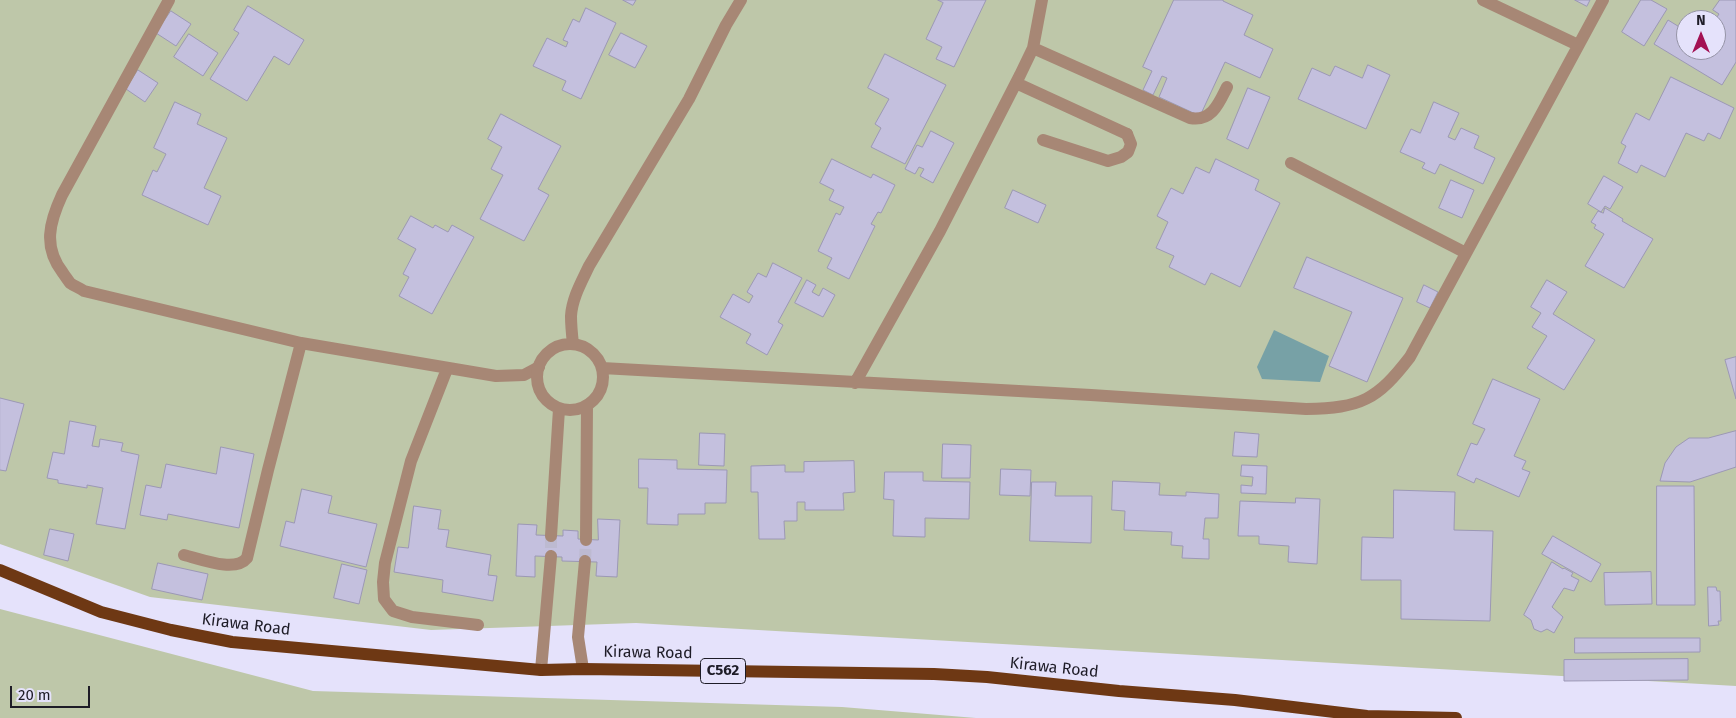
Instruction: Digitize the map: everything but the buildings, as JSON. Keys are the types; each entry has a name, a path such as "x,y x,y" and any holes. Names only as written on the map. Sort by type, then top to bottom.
{"main road":[{"name":"Kirawa Road","path":"0,570 101,612 171,630 232,642 541,670 943,674 1235,700 1367,716 1456,718"}],"street":[{"path":"169,0 53,214 49,234 51,251 58,267 70,282 84,291 301,343 496,376 524,375 539,367"},
{"path":"573,344 571,314 580,285 689,99 726,25 741,0"},
{"path":"854,383 940,231 1016,83 1033,48 1042,0"},
{"path":"1483,0 1578,45"},
{"path":"602,368 1306,409 1335,408 1358,403 1373,396 1385,387 1410,357 1603,0"},
{"path":"1033,48 1190,118 1200,120 1208,116 1227,87"},
{"path":"1016,83 1127,134 1131,144 1128,152 1121,158 1108,161 1044,140"},
{"path":"1291,163 1466,253"},
{"path":"184,555 234,566 243,563 247,558 301,343"},
{"path":"573,344 588,349 594,354 602,368 603,382 598,396 587,406 574,410 559,408 545,399 538,384 539,367 542,359 555,348 573,344"},
{"path":"446,369 411,461 386,563 383,582 384,599 392,611 412,617 478,625"},
{"path":"586,540 587,406"},
{"path":"551,536 559,408"},
{"path":"541,670 551,556"},
{"path":"583,669 578,637 586,562"}],"shaded area":[{"path":"0,0 1736,0 1736,686 636,623 431,630 150,597 0,544"},
{"path":"1274,330 1329,356 1320,382 1262,379 1257,367"},
{"path":"0,609 313,691 842,707 976,718 0,718"}],"tunnel":[{"path":"551,536 551,556"},
{"path":"585,561 586,540"}]}
